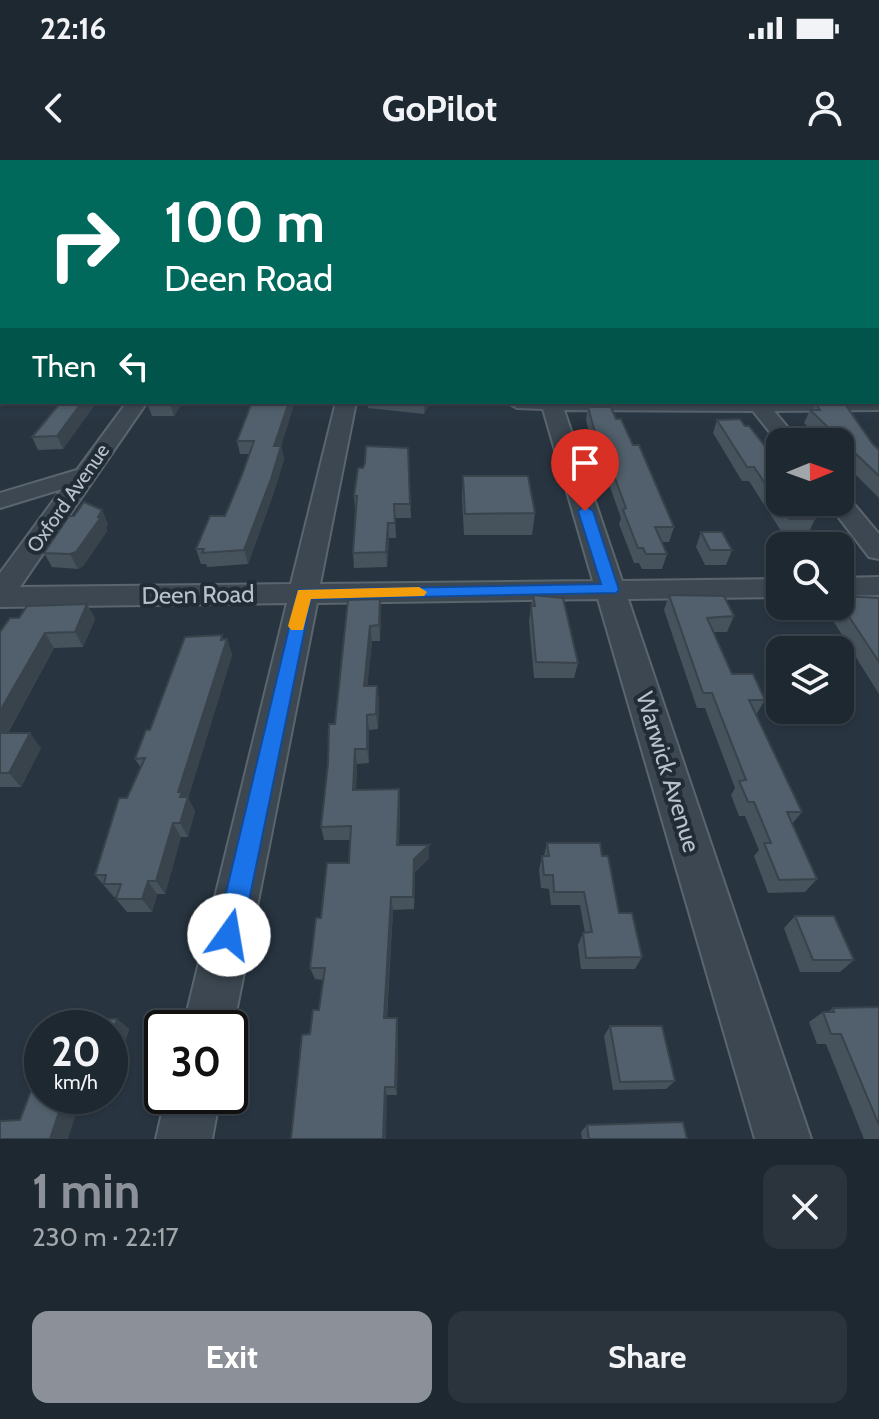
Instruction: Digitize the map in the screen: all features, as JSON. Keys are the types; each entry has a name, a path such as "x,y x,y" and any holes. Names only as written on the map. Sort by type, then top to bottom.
{"street":[{"name":"Oxford Avenue","path":"0,596 136,404"},
{"path":"212,1010 346,404"},
{"path":"535,404 879,404"},
{"name":"Warwick Avenue","path":"535,404 610,590 783,1139"},
{"path":"758,404 778,428"},
{"path":"0,501 84,475"},
{"path":"850,516 879,551"},
{"path":"854,587 879,586"},
{"name":"Deen Road","path":"0,596 766,588"},
{"path":"184,1139 189,1114"}],"building":[{"path":"59,404 81,404 57,436 32,437"},
{"path":"251,404 288,404 274,446 281,446 271,479 244,550 202,553 204,549 196,549 210,516 225,516 254,441 237,441"},
{"path":"816,404 845,404 879,450 879,476 854,452 854,428 829,428 810,410 820,410"},
{"path":"588,407 611,407 616,419 621,419 633,445 639,445 674,527 655,527 667,554 646,554 643,548 638,548 613,473 599,447"},
{"path":"740,419 766,447 766,485 754,467 747,467 717,420"},
{"path":"366,446 408,448 410,504 394,504 395,523 388,523 386,552 353,553 357,496 354,496 358,468 363,468 365,463"},
{"path":"463,476 528,476 535,513 465,514"},
{"path":"84,502 102,510 98,517 101,517 76,552 44,553 69,516 74,516"},
{"path":"787,516 813,516 815,519 789,519"},
{"path":"701,532 722,532 732,550 710,550"},
{"path":"533,595 563,598 578,663 536,662 531,606 535,606"},
{"path":"669,595 724,596 734,616 707,618 732,674 753,674 765,700 749,700 802,812 787,812 817,879 779,880 764,843 771,843 754,802 748,802 739,781 746,780 712,693 703,693"},
{"path":"854,597 879,598 879,662 851,620 854,620"},
{"path":"380,599 379,625 370,626 364,686 377,686 376,714 367,715 367,749 355,749 353,790 399,789 397,845 429,845 414,859 413,897 391,897 384,1018 397,1018 395,1087 385,1087 383,1139 291,1139 302,1035 310,1034 313,1010 319,1010 325,968 310,968 316,918 321,918 327,863 349,863 351,826 321,827 329,724 335,724 348,600"},
{"path":"87,604 75,632 45,633 0,711 0,632 10,618 19,618 27,606"},
{"path":"222,635 221,640 227,639 178,792 182,792 180,797 188,797 180,823 173,823 156,881 148,881 142,899 116,899 121,884 104,884 106,875 95,875 119,798 127,798 145,758 135,759 146,730 150,730 185,637"},
{"path":"0,733 30,733 9,773 0,773"},
{"path":"547,843 600,843 602,856 608,856 619,913 632,913 642,957 586,958 583,933 592,932 584,892 554,892 553,875 544,875 542,856 549,856"},
{"path":"795,916 834,916 854,960 813,960"},
{"path":"879,1007 879,1125 841,1034 831,1034 823,1012 834,1012 833,1008"},
{"path":"610,1026 662,1026 675,1081 620,1082"},
{"path":"24,1109 24,1114 58,1114 50,1139 0,1139 0,1121 20,1120"},
{"path":"683,1122 687,1139 589,1139 587,1125"}],"slow traffic":[{"path":"297,626 304,594 419,592"}],"route":[{"path":"229,935 304,594 610,590 585,511"}]}
